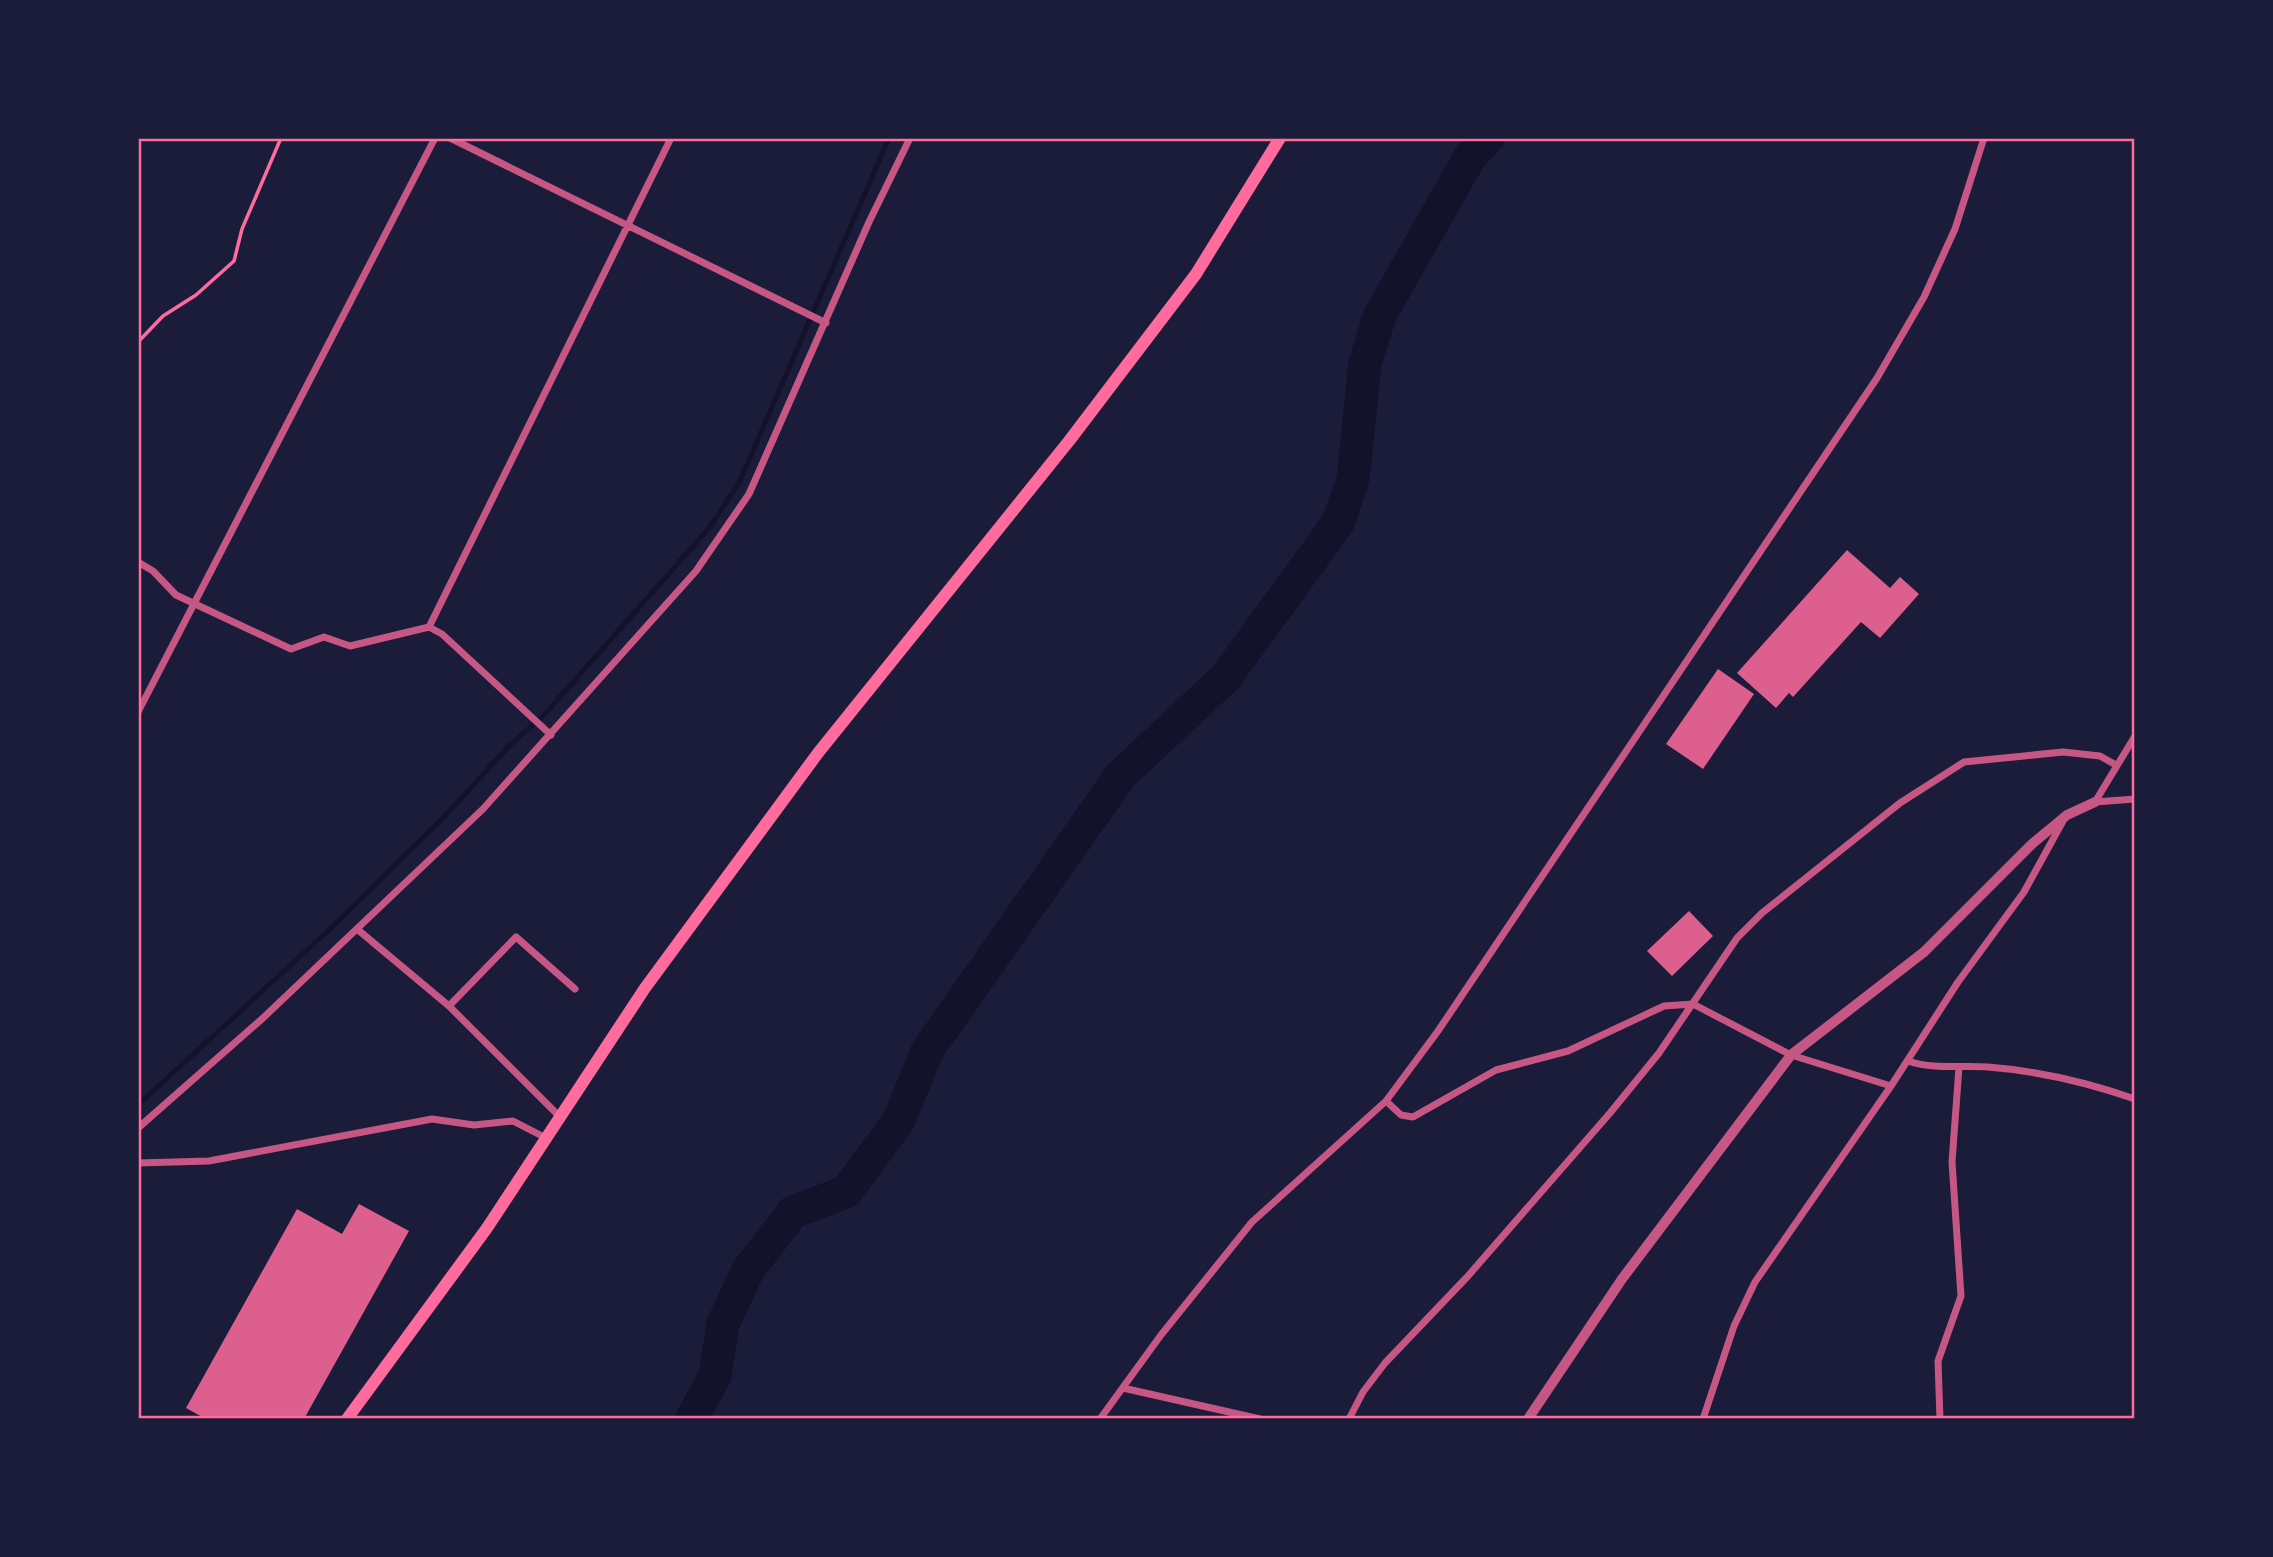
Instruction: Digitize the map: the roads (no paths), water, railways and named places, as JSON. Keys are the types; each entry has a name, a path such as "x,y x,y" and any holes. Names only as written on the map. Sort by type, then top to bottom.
{"main road":[{"path":"347,1419 487,1228 645,988 818,753 1069,441 1196,274 1280,138"}],"street":[{"path":"138,712 435,138"},
{"path":"450,138 628,228 826,323"},
{"path":"429,627 671,138"},
{"path":"138,1128 358,929 483,809 696,572 749,494 869,222 910,138"},
{"path":"1100,1419 1161,1335 1252,1222 1386,1101 1438,1031 1877,378 1924,297 1955,229 1984,138"},
{"path":"138,562 153,571 176,595 291,649 324,637 350,646 429,627 442,634 551,735"},
{"path":"2095,802 2135,736"},
{"path":"1349,1419 1363,1392 1385,1363 1468,1276 1610,1113 1693,1004 1714,969 1762,913 1942,773 1964,762 2063,752 2100,756 2116,765"},
{"path":"1528,1419 1622,1279 1791,1055 1924,952 2032,844 2067,815 2095,802 2135,799"},
{"path":"1703,1419 1734,1326 1755,1282 1892,1086 1958,982 2024,892 2067,815"},
{"path":"358,929 449,1006 560,1118"},
{"path":"449,1006 516,937 575,989"},
{"path":"1386,1101 1401,1115 1413,1117 1496,1070 1568,1051 1664,1006 1693,1004 1791,1055 1892,1086"},
{"path":"1908,1061 1931,1067 1985,1067 2065,1076 2135,1099"},
{"path":"1940,1419 1938,1361 1961,1296 1952,1162 1959,1067"},
{"path":"138,1163 209,1161 432,1119 474,1125 513,1121 546,1138"},
{"path":"1123,1388 1260,1419"}],"waterway":[{"path":"138,1105 330,929 442,819 510,745 545,714 710,527 739,483 889,138"},
{"path":"692,1419 715,1375 723,1324 748,1270 793,1212 846,1192 899,1120 927,1051 1121,775 1225,678 1338,523 1353,479 1365,363 1380,315 1470,157 1488,138"}]}
